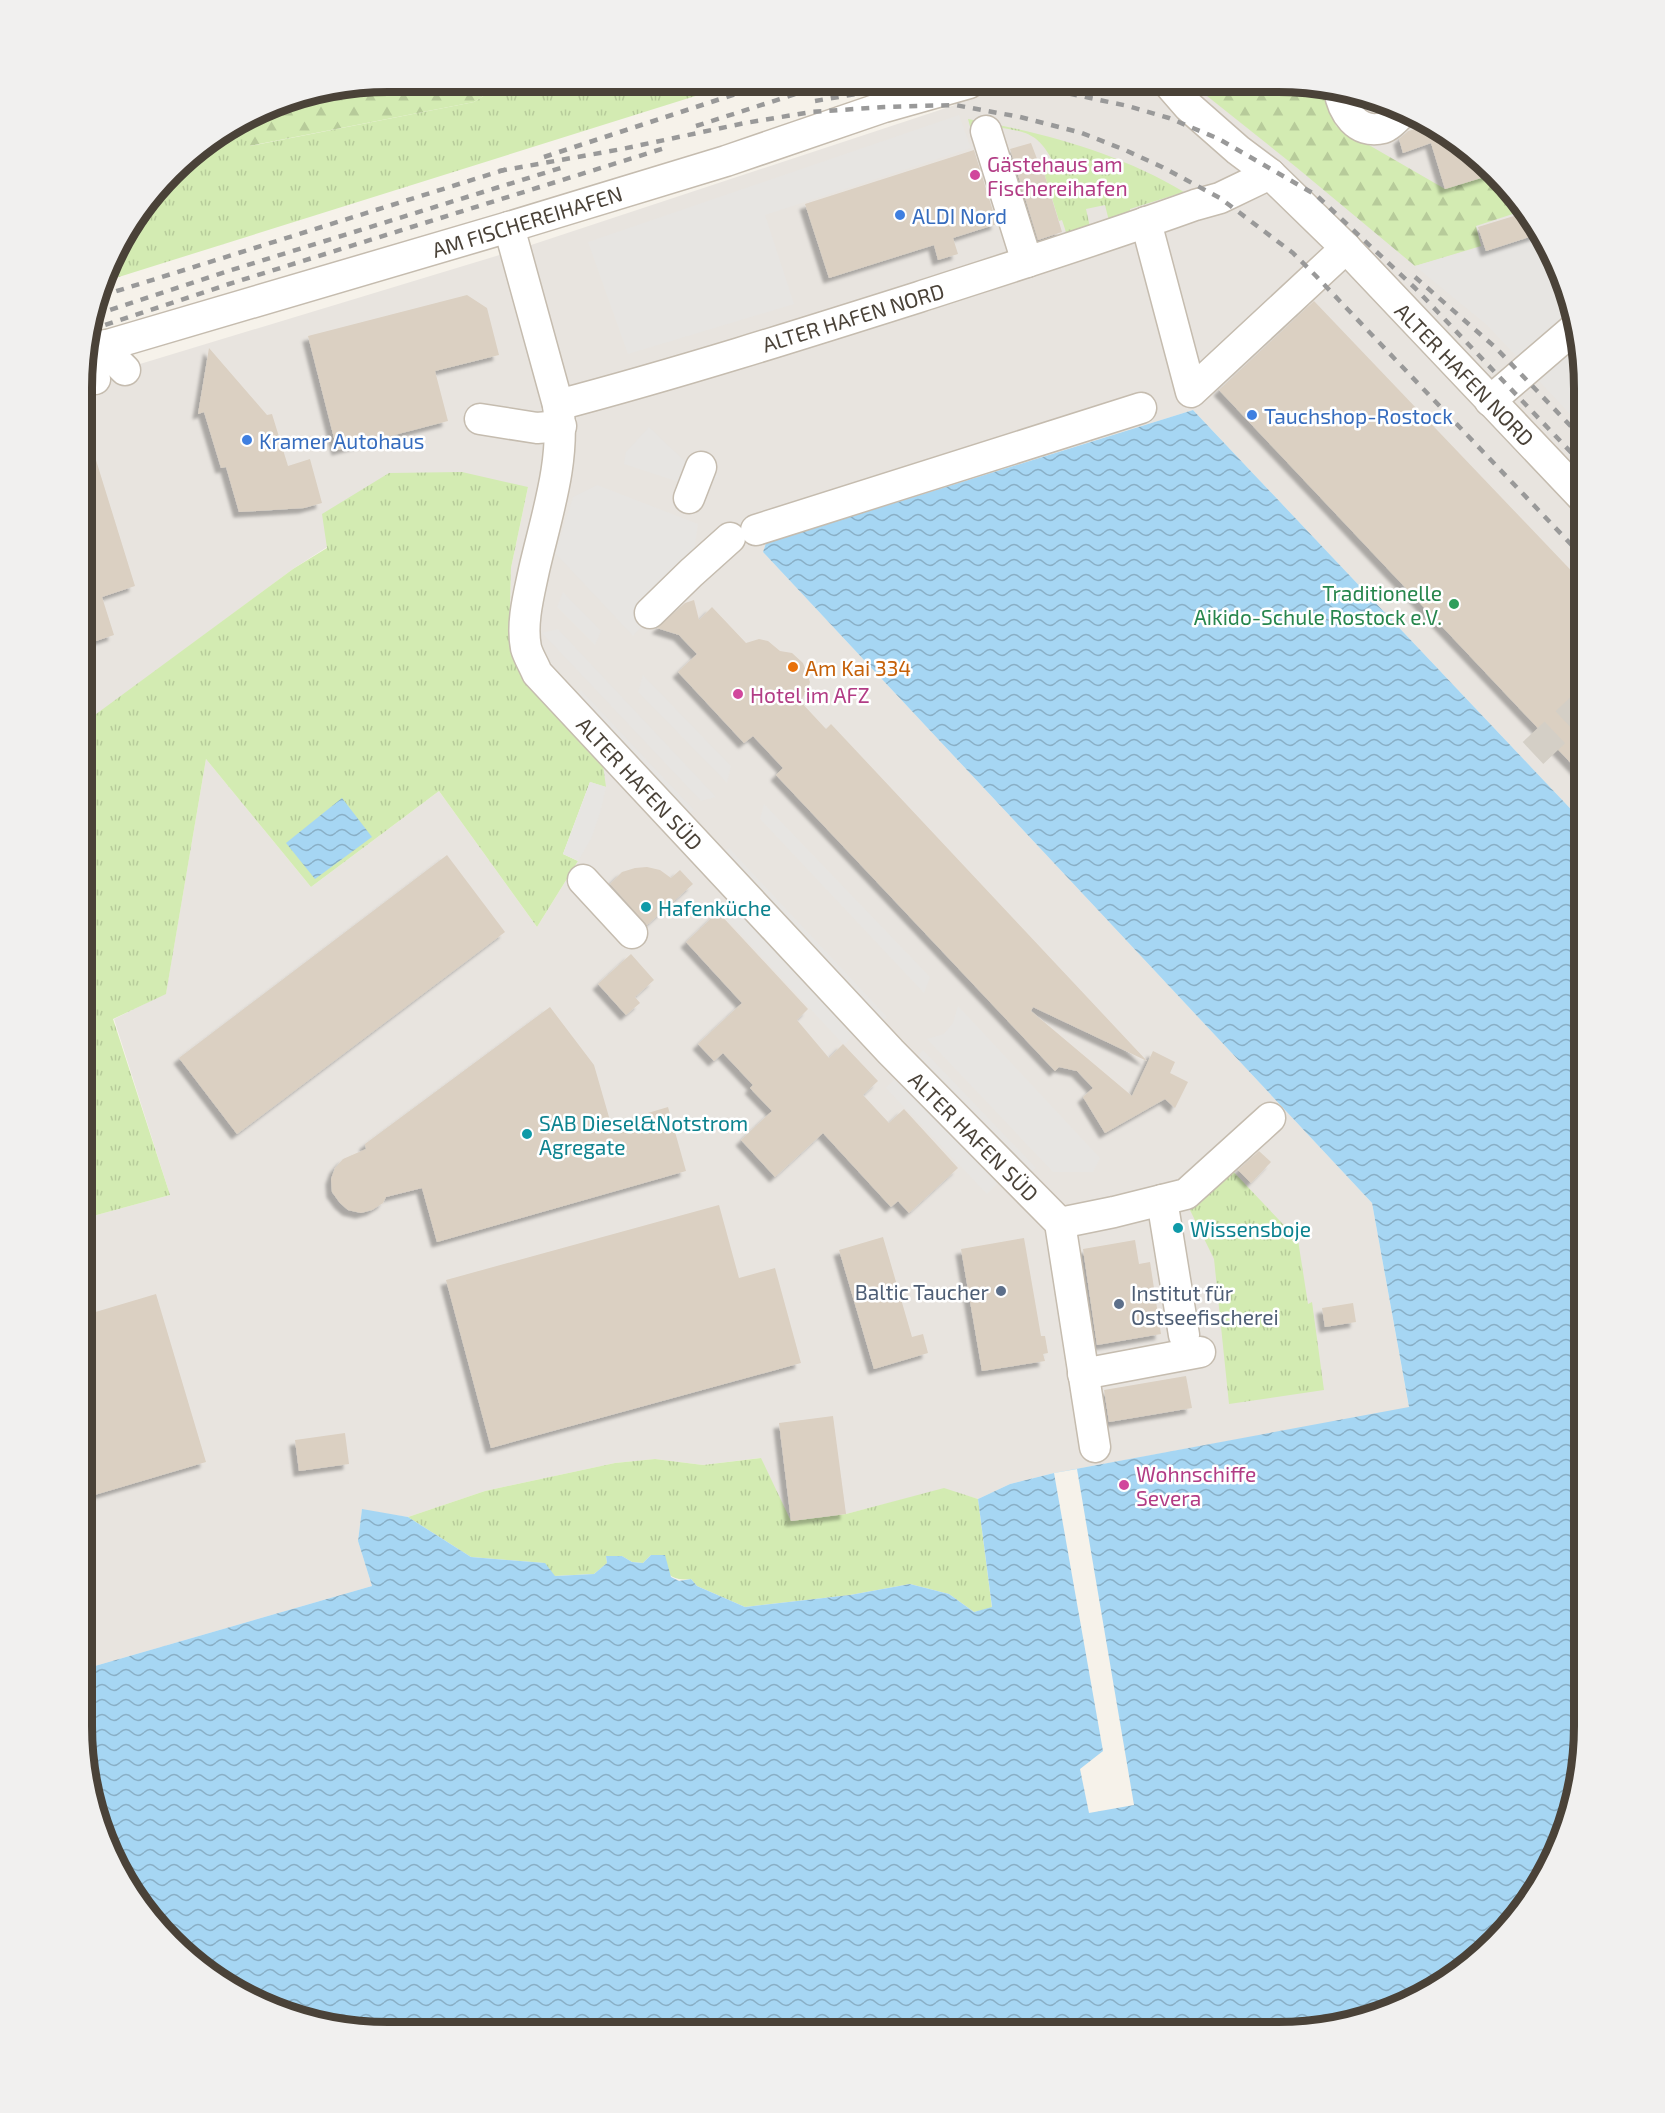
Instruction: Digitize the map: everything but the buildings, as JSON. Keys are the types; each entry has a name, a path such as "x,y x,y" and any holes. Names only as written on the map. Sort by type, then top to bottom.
{"street":[{"name":"AM FISCHEREIHAFEN","path":"93,357 726,161 884,107 937,92"},
{"name":"ALTER HAFEN NORD","path":"1176,92 1188,106 1238,150 1270,174 1346,248 1574,489"},
{"path":"1342,99 1346,114 1356,124 1384,128 1397,117"},
{"path":"986,130 1027,262"},
{"name":"ALTER HAFEN NORD","path":"480,419 537,428 627,387 804,334 1027,262 1220,198 1270,174"},
{"path":"1146,222 1191,392 1346,248"},
{"name":"ALTER HAFEN SÜD","path":"509,227 559,416 558,459 525,619 526,649 537,673 891,1052 1060,1223"},
{"path":"1490,400 1569,333"},
{"path":"93,357 116,361 125,370"},
{"path":"650,613 691,573 743,534 1141,408"},
{"path":"689,498 701,467"},
{"path":"583,880 633,933"},
{"path":"1095,1447 1060,1223 1186,1194 1270,1118"},
{"path":"1083,1374 1192,1343 1162,1200"}],"shaded area":[{"path":"950,92 1296,92 1335,97 1372,107 1408,122 1442,141 1487,178 1524,223 1543,257 1558,293 1568,330 1574,388 1574,812 1193,410 766,543 763,552 1372,1203 1409,1408 1054,1473 1010,1484 978,1499 944,1489 846,1514 791,1521 760,1458 703,1465 655,1459 615,1463 485,1491 408,1517 362,1510 358,1541 372,1586 92,1667 92,1216 170,1195 114,1019 166,993 206,759 311,887 439,791 537,927 578,861 590,782 606,787 521,674 509,643 511,568 528,487 327,547 293,569 92,718 92,379 516,250 955,105"},
{"path":"959,115 971,148 765,215 794,304 628,354 588,242"},
{"path":"1532,236 1543,257 1558,293 1568,330 1573,369 1574,418 1487,325 1415,266 1484,246 1486,251"},
{"path":"649,427 695,471 719,476 709,485 682,483 624,464 626,452"},
{"path":"597,485 698,524 691,573 633,636 555,553 573,497"},
{"path":"563,592 601,631 595,645 557,607"},
{"path":"558,629 716,797 701,801 542,633"},
{"path":"643,675 731,766 727,783 638,692"},
{"path":"581,690 694,810 684,819 571,700"},
{"path":"590,782 606,787 591,839 578,861 563,854"},
{"path":"764,804 930,977 924,993 760,819"},
{"path":"729,848 887,1017 879,1025 871,1017 844,1045 719,911 742,884 717,857"},
{"path":"958,1006 1100,1158 1093,1172 1053,1172 927,1039 944,1034 953,1023"},
{"path":"923,1050 1036,1168 1024,1179 998,1183 987,1194 886,1088"}],"green space":[{"path":"369,92 490,92 474,102 249,146 245,128 274,114 330,97"},
{"path":"490,92 708,92 112,279 141,223 165,192 207,153 245,128 250,146 474,102"},
{"path":"1202,92 1296,92 1331,96 1336,126 1445,189 1485,177 1516,213 1476,226 1481,246 1415,266"},
{"path":"968,119 1052,138 1106,155 1159,178 1184,192 1130,209 1130,214 1109,221 1105,205 1086,209 1090,227 1067,235 1062,220 1059,221 1041,163 1051,158 1045,149 1026,133 991,126 974,141"},
{"path":"462,472 528,487 511,568 509,643 521,674 603,765 606,787 590,782 563,854 578,861 537,927 439,791 311,887 206,759 166,994 113,1019 170,1195 92,1216 92,717 293,569 327,548 322,514 389,473"},
{"path":"1227,1165 1298,1240 1308,1304 1312,1302 1324,1390 1229,1404 1214,1259 1187,1204"},
{"path":"761,1458 791,1521 846,1514 944,1488 978,1499 992,1608 974,1612 949,1594 910,1584 850,1595 745,1607 697,1586 691,1579 672,1577 651,1555 643,1563 632,1562 622,1556 606,1556 607,1563 594,1574 554,1576 544,1563 471,1557 408,1517 485,1491 615,1463 655,1459 703,1465"}],"water":[{"path":"1193,410 1574,812 1574,1725 1571,1764 1563,1802 1551,1839 1534,1873 1512,1906 1487,1935 1458,1960 1425,1982 1391,1999 1335,2016 1296,2021 369,2021 349,2019 311,2011 274,1999 240,1982 207,1960 178,1935 153,1906 131,1873 114,1839 102,1802 94,1764 92,1667 372,1586 358,1541 362,1509 408,1517 471,1557 545,1563 555,1576 594,1574 607,1563 606,1556 622,1556 632,1562 643,1563 651,1555 665,1555 671,1577 679,1581 691,1579 697,1586 745,1607 850,1595 910,1584 949,1594 974,1612 992,1607 978,1499 1010,1484 1054,1473 1409,1407 1372,1203 763,552 766,543"},
{"path":"342,798 372,837 315,879 286,843"}],"pier":[{"path":"1077,1469 1134,1805 1089,1813 1080,1769 1103,1751 1054,1473"}],"tunnel":[{"path":"1533,753 1574,714"}],"railway":[{"path":"544,157 742,92"},
{"path":"696,126 802,92"},
{"path":"815,101 868,92"},
{"path":"1062,92 1128,106 1169,118 1219,139 1316,195 1415,288 1574,455"},
{"path":"499,171 811,112 884,107 955,105 1020,117 1082,133 1162,167 1220,198 1293,253 1574,547"},
{"path":"98,327 229,284 668,147"},
{"path":"102,313 225,272 567,166"},
{"path":"107,294 507,169"},
{"path":"1415,277 1496,348 1574,430"}],"place":[{"name":"Gästehaus am Fischereihafen","path":"975,175"},
{"name":"ALDI Nord","path":"900,215"},
{"name":"Tauchshop-Rostock","path":"1252,415"},
{"name":"Kramer Autohaus","path":"247,440"},
{"name":"Traditionelle Aikido-Schule Rostock e.V.","path":"1454,604"},
{"name":"Am Kai 334","path":"793,667"},
{"name":"Hotel im AFZ","path":"738,694"},
{"name":"Hafenküche","path":"646,907"},
{"name":"SAB Diesel&Notstrom Agregate","path":"527,1134"},
{"name":"Wissensboje","path":"1178,1228"},
{"name":"Baltic Taucher","path":"1001,1291"},
{"name":"Institut für Ostseefischerei","path":"1119,1304"},
{"name":"Wohnschiffe Severa","path":"1124,1485"}]}
